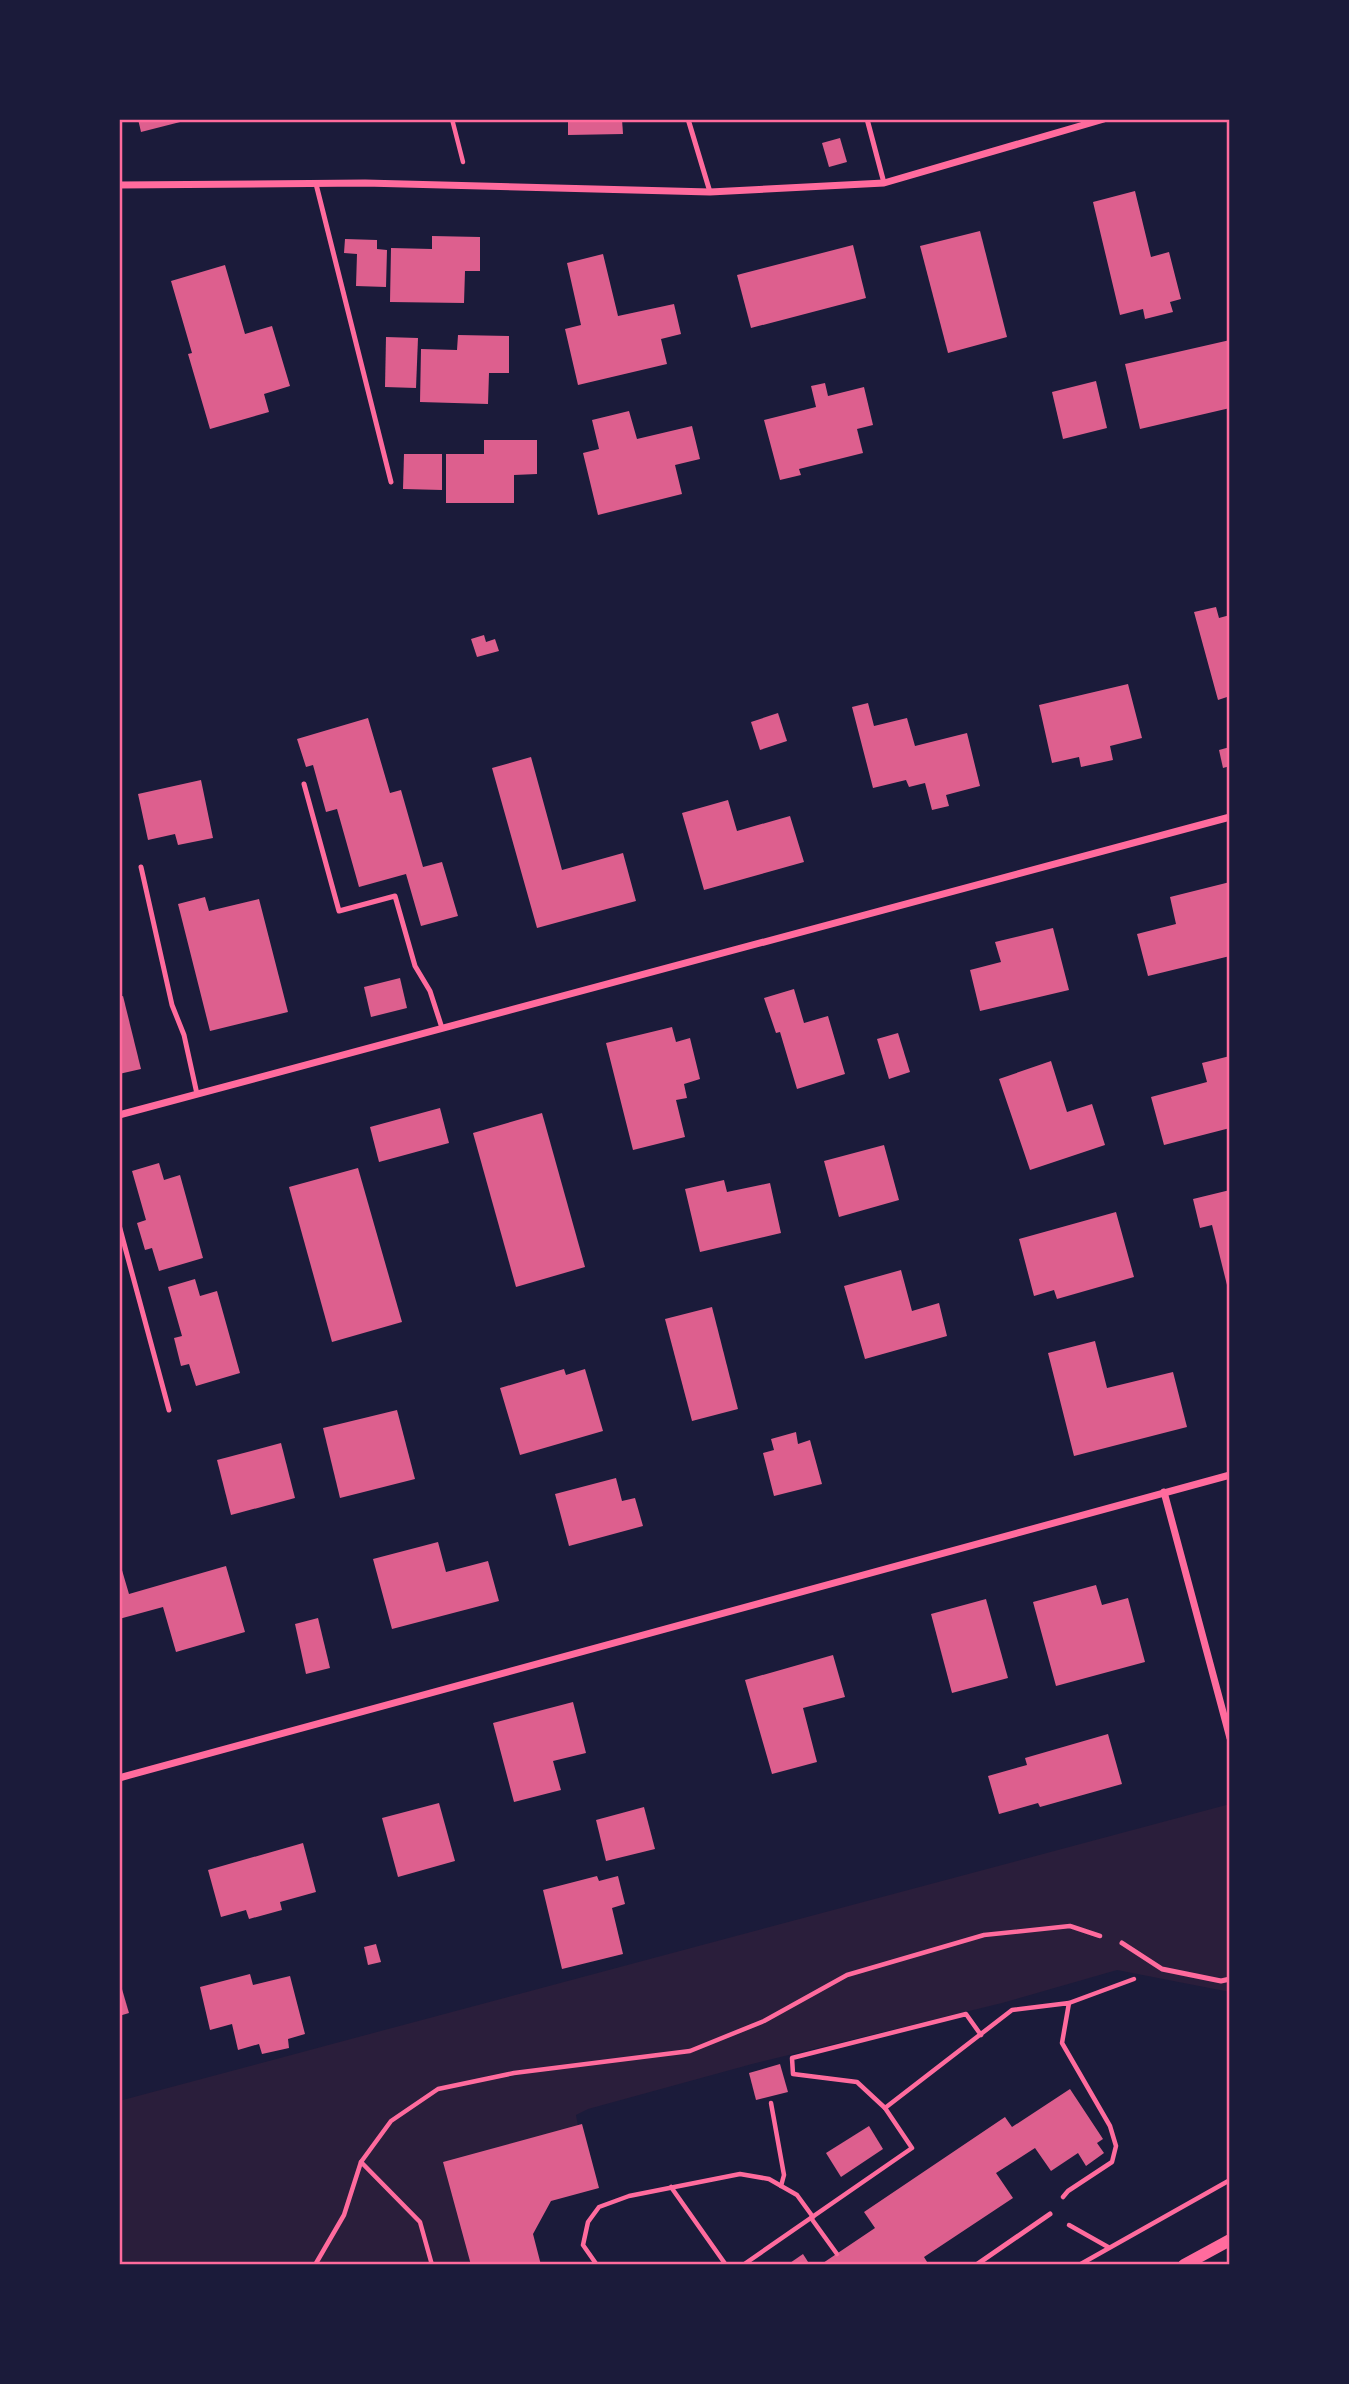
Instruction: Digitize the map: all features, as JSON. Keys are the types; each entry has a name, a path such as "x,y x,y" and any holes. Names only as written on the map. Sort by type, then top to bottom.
{"street":[{"path":"119,186 316,184 710,192 884,183 1104,119"},
{"path":"119,1115 1230,817"},
{"path":"119,1778 1230,1475"},
{"path":"1164,1492 1230,1738"},
{"path":"1188,2264 1230,2241"}],"lane":[{"path":"688,119 710,192"},
{"path":"867,119 884,183"},
{"path":"316,184 391,482"},
{"path":"304,784 339,911 395,896 415,966 430,991 442,1028"},
{"path":"141,867 172,1006 184,1035 197,1094"},
{"path":"119,1225 169,1410"},
{"path":"1122,1943 1161,1969 1221,1981 1230,1979"},
{"path":"976,2265 1050,2214"}],"path":[{"path":"452,119 469,186"},
{"path":"314,2265 344,2215 361,2162 391,2121 438,2089 514,2073 690,2051 764,2021 847,1975 984,1935 1070,1926 1122,1943"},
{"path":"885,2108 1013,2010 1069,2003 1161,1969"},
{"path":"1069,2003 1062,2043 1111,2126 1116,2146 1112,2162 1068,2191 1050,2214 1108,2247"},
{"path":"743,2265 912,2148 885,2108 857,2082 793,2074 792,2058 967,2014 981,2035"},
{"path":"771,2103 785,2175 781,2186"},
{"path":"361,2162 420,2222 432,2265"},
{"path":"597,2265 583,2245 588,2222 599,2207 629,2196 740,2174 769,2179 797,2196 837,2254"},
{"path":"1079,2265 1230,2180"},
{"path":"671,2187 726,2265"}],"shaded area":[{"path":"1230,1804 1230,1992 1117,1970 1002,2003 752,2064 588,2109 576,2115 578,2126 443,2162 471,2265 119,2265 119,2101"}],"building":[{"path":"138,119 188,119 188,120 141,132"},
{"path":"568,119 622,119 623,134 568,135"},
{"path":"840,138 847,162 829,167 822,143"},
{"path":"1135,191 1151,257 1169,252 1181,299 1170,302 1173,312 1145,319 1143,309 1120,315 1093,202"},
{"path":"980,231 1007,337 948,353 920,246"},
{"path":"432,236 480,237 480,271 465,271 464,303 390,302 391,248 432,249"},
{"path":"345,239 377,240 377,249 387,250 386,287 356,286 357,254 344,253"},
{"path":"853,245 866,298 751,328 737,275"},
{"path":"603,254 618,316 674,304 681,334 661,339 667,364 578,385 565,329 581,325 567,263"},
{"path":"225,265 245,334 272,326 290,386 264,394 269,412 210,429 188,354 192,353 171,281"},
{"path":"458,335 509,336 509,373 489,373 488,404 420,402 421,349 457,350"},
{"path":"386,337 418,338 416,388 385,387"},
{"path":"1230,340 1230,408 1140,429 1125,364"},
{"path":"1096,381 1107,428 1063,439 1052,392"},
{"path":"825,383 828,396 864,387 873,425 857,429 863,453 799,469 801,475 780,480 764,420 816,407 811,386"},
{"path":"629,411 637,439 692,426 700,459 675,465 682,494 598,515 583,453 599,449 592,420"},
{"path":"484,440 537,440 537,474 514,475 514,503 446,503 446,454 484,454"},
{"path":"404,454 442,454 442,490 403,489"},
{"path":"1216,607 1219,618 1230,615 1230,696 1218,700 1194,612"},
{"path":"484,635 486,642 495,639 499,651 477,657 471,639"},
{"path":"1128,684 1142,738 1110,746 1113,760 1081,767 1079,757 1052,763 1039,705"},
{"path":"868,703 874,726 907,718 915,746 967,733 980,786 946,795 949,806 932,810 925,783 909,787 906,780 873,788 852,707"},
{"path":"778,713 787,741 760,750 751,722"},
{"path":"368,718 390,793 401,790 423,867 442,862 458,916 421,926 406,874 359,887 337,809 326,812 313,765 306,767 297,739"},
{"path":"1230,747 1230,766 1223,768 1219,750"},
{"path":"531,757 562,870 623,853 636,901 537,928 492,768"},
{"path":"201,780 213,838 178,845 175,834 148,840 138,794"},
{"path":"728,800 737,831 790,816 804,862 704,890 682,813"},
{"path":"1230,882 1230,956 1148,976 1137,934 1176,924 1170,897"},
{"path":"205,897 209,911 259,899 288,1012 210,1031 178,904"},
{"path":"1053,928 1069,990 980,1011 970,970 1001,962 995,942"},
{"path":"400,978 407,1008 371,1017 364,987"},
{"path":"794,989 804,1023 828,1016 845,1074 797,1089 780,1032 776,1033 764,998"},
{"path":"123,996 141,1069 119,1074 119,997"},
{"path":"672,1027 676,1042 690,1038 700,1079 684,1084 687,1098 676,1100 685,1137 633,1150 606,1043"},
{"path":"898,1033 910,1072 889,1079 877,1039"},
{"path":"1230,1056 1230,1128 1164,1145 1151,1097 1207,1082 1202,1063"},
{"path":"1051,1061 1067,1112 1092,1104 1105,1145 1030,1170 999,1079"},
{"path":"440,1108 449,1143 379,1162 370,1127"},
{"path":"542,1113 585,1267 516,1287 473,1133"},
{"path":"884,1145 899,1200 839,1217 824,1161"},
{"path":"159,1163 164,1180 180,1175 203,1258 159,1271 152,1248 145,1250 137,1223 146,1220 132,1171"},
{"path":"358,1168 402,1322 332,1342 289,1187"},
{"path":"724,1180 727,1192 770,1183 781,1233 700,1252 685,1189"},
{"path":"1230,1190 1229,1293 1212,1225 1200,1228 1193,1199"},
{"path":"1116,1212 1134,1277 1057,1299 1054,1290 1034,1296 1019,1239"},
{"path":"901,1270 912,1311 939,1303 947,1336 865,1359 844,1286"},
{"path":"195,1279 200,1296 217,1291 240,1373 196,1386 189,1364 181,1366 174,1338 182,1336 168,1287"},
{"path":"712,1307 738,1409 692,1421 665,1319"},
{"path":"1095,1341 1107,1388 1173,1372 1187,1427 1074,1456 1048,1353"},
{"path":"564,1369 566,1375 585,1369 603,1431 520,1455 500,1388"},
{"path":"397,1410 415,1479 340,1498 323,1428"},
{"path":"796,1432 798,1444 810,1440 822,1484 774,1496 763,1453 774,1450 771,1439"},
{"path":"281,1443 295,1498 231,1515 217,1460"},
{"path":"616,1478 622,1501 635,1498 643,1526 569,1546 555,1494"},
{"path":"438,1542 446,1572 488,1561 499,1601 392,1629 373,1559"},
{"path":"119,1560 129,1594 226,1566 245,1632 176,1652 163,1607 119,1619"},
{"path":"1096,1585 1102,1605 1128,1598 1145,1662 1056,1686 1033,1602"},
{"path":"986,1599 1008,1678 952,1693 931,1614"},
{"path":"318,1618 330,1668 306,1674 295,1624"},
{"path":"833,1655 845,1697 803,1708 817,1762 772,1774 745,1680"},
{"path":"573,1702 586,1753 553,1761 561,1790 514,1802 493,1723"},
{"path":"1108,1734 1122,1784 1040,1807 1038,1803 999,1814 988,1776 1027,1765 1025,1758"},
{"path":"439,1803 455,1861 398,1877 382,1818"},
{"path":"644,1807 655,1849 606,1861 596,1820"},
{"path":"303,1843 316,1892 280,1902 282,1910 249,1919 246,1910 221,1917 208,1870"},
{"path":"597,1876 599,1881 618,1876 625,1904 612,1908 623,1954 562,1969 543,1890"},
{"path":"376,1944 381,1962 368,1965 364,1947"},
{"path":"250,1974 253,1985 290,1976 305,2034 288,2039 289,2048 262,2054 259,2044 238,2050 232,2024 210,2030 200,1987"},
{"path":"119,1979 129,2013 119,2016"},
{"path":"780,2064 788,2092 756,2100 749,2073"},
{"path":"1070,2089 1103,2139 1097,2143 1104,2153 1086,2166 1078,2153 1051,2171 1035,2148 996,2173 1013,2198 924,2257 929,2265 820,2265 875,2228 864,2212 1005,2117 1012,2127"},
{"path":"582,2124 599,2188 551,2201 533,2234 541,2265 471,2265 443,2162"},
{"path":"869,2126 883,2149 841,2177 826,2153"},
{"path":"803,2254 810,2265 787,2265"}]}
